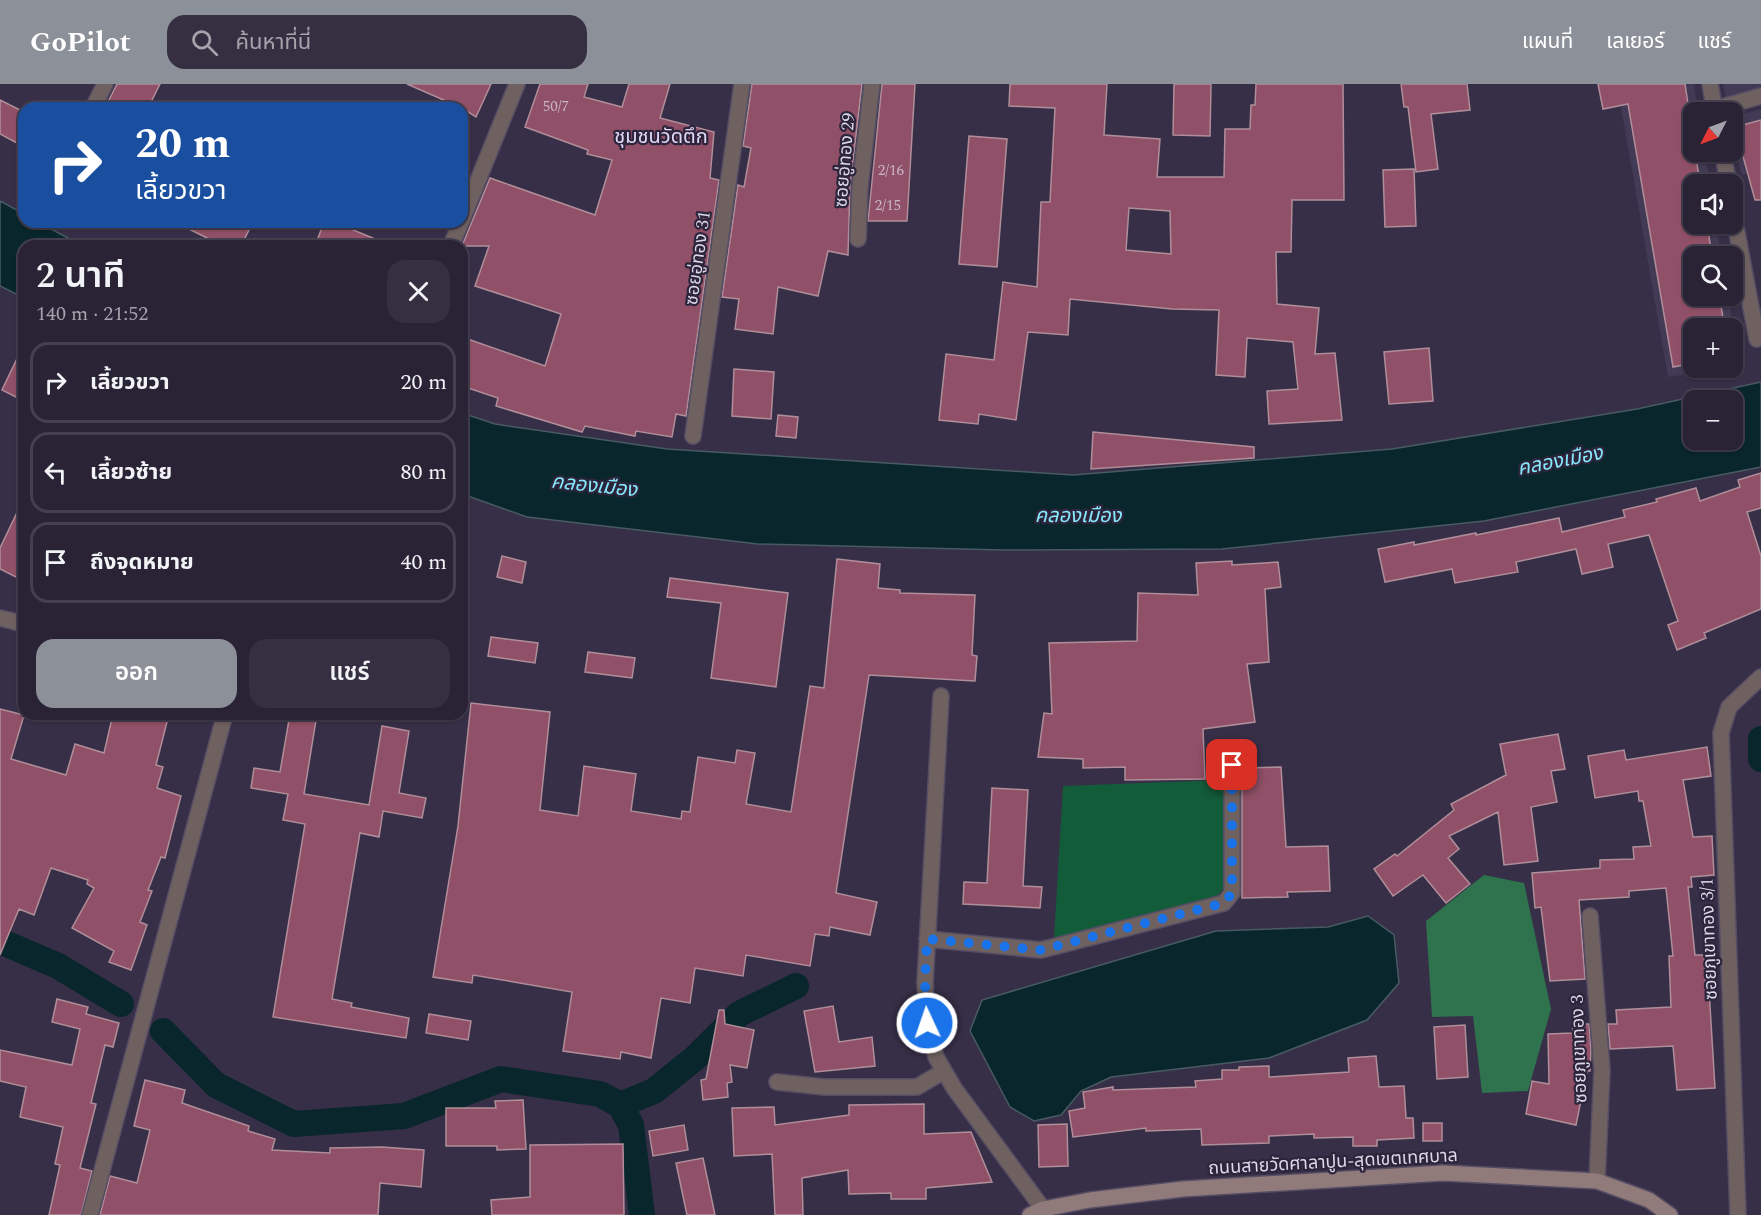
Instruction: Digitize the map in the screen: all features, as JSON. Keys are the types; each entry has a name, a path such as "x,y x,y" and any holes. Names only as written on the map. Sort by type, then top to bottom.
{"street":[{"path":"96,102 105,84"},
{"path":"468,206 517,84"},
{"name":"ซอยอู่ทอง 31","path":"693,436 742,84"},
{"name":"ซอยอู่ทอง 29","path":"858,239 860,187 872,84"},
{"path":"1710,84 1713,102"},
{"path":"1743,102 1761,96"},
{"path":"1737,234 1757,339"},
{"path":"0,618 18,622"},
{"name":"ซอยภูเขาทอง 3/1","path":"1738,1215 1721,733 1729,707 1761,677"},
{"path":"941,696 925,983 927,1023 936,1057 944,1071 1036,1212"},
{"path":"90,1215 223,720"},
{"path":"927,939 1041,950 1224,903 1232,893 1232,765"},
{"name":"ซอยภูเขาทอง 3","path":"1590,916 1602,1070 1597,1181"},
{"path":"777,1082 824,1087 917,1087 944,1071"},
{"name":"ถนนสายวัดศาลาปูน-สุดเขตเทศบาล","path":"1036,1212 1090,1200 1183,1189 1443,1173 1597,1181 1649,1200 1670,1215"}],"shaded area":[{"path":"1617,84 1694,84 1697,102 1683,102 1683,162 1707,162 1708,174 1683,174 1683,234 1718,234 1719,246 1683,246 1683,306 1730,306 1732,318 1683,318 1683,375 1668,377"},
{"path":"1723,84 1761,84 1761,87 1726,97"},
{"path":"1761,109 1761,170 1743,175 1739,162 1743,162 1743,114"}],"green space":[{"path":"1224,780 1225,887 1217,896 1054,939 1063,786"},
{"path":"1484,875 1524,883 1551,1009 1528,1091 1482,1093 1473,1016 1432,1017 1426,921"}],"water":[{"path":"0,201 18,211 18,228 49,228 72,240 18,240 18,295 0,286"},
{"name":"คลองเมือง","path":"1761,382 1761,467 1484,521 1222,549 1003,550 758,544 527,517 468,496 468,415 495,424 667,449 1073,475 1392,449 1637,409 1683,399 1683,450 1743,450 1743,390 1724,390"},
{"path":"1368,916 1394,935 1399,983 1367,1020 1269,1058 1111,1077 1081,1091 1061,1115 1034,1121 1010,1107 970,1031 982,1000 1216,931 1328,927"}],"building":[{"path":"117,84 160,84 151,102 108,102"},
{"path":"407,84 491,84 476,117 468,112 468,102 448,102"},
{"path":"540,84 588,84 584,97 622,107 629,84 670,84 660,118 714,132 710,178 719,180 686,416 676,414 672,437 636,431 635,436 585,426 582,432 496,406 498,398 468,388 468,339 545,366 561,314 475,286 489,246 468,246 468,240 464,240 490,178 595,215 612,160 587,154 588,150 525,127"},
{"path":"752,84 862,84 850,186 848,255 828,251 818,296 778,287 773,334 735,329 739,299 722,297 738,185 744,187 751,148 743,146"},
{"path":"882,84 915,84 907,221 868,221"},
{"path":"1010,84 1107,84 1104,135 1160,139 1157,177 1224,177 1225,129 1250,129 1251,105 1255,105 1256,84 1343,84 1344,200 1292,200 1291,252 1276,252 1277,304 1319,308 1315,354 1335,353 1342,420 1269,424 1267,391 1298,389 1293,342 1247,338 1245,377 1216,375 1219,310 1172,309 1070,299 1068,335 1028,332 1016,420 979,414 978,424 939,420 946,354 994,360 1003,282 1037,287 1041,202 1050,202 1055,108 1009,106","holes":["1129,208 1170,211 1171,254 1126,250"]},
{"path":"1174,84 1211,84 1210,136 1173,135"},
{"path":"1401,84 1467,84 1470,110 1431,114 1438,169 1416,172 1408,107 1404,107"},
{"path":"1598,84 1685,84 1688,102 1683,102 1683,162 1697,162 1698,174 1683,174 1683,234 1709,234 1710,246 1683,246 1683,306 1721,306 1723,318 1683,318 1683,365 1673,367 1628,104 1603,109"},
{"path":"0,100 18,109 18,141 17,143 0,134"},
{"path":"1761,120 1761,200 1755,200 1743,156 1743,125"},
{"path":"969,136 1007,139 997,267 959,264"},
{"path":"1414,169 1416,226 1385,227 1383,170"},
{"path":"187,228 250,228 244,240 211,240"},
{"path":"322,228 348,228 378,240 317,240"},
{"path":"1429,348 1433,401 1389,404 1384,352"},
{"path":"18,357 18,398 2,390"},
{"path":"734,369 774,372 771,419 732,416"},
{"path":"778,415 798,417 796,438 776,436"},
{"path":"1093,432 1254,447 1254,458 1091,469"},
{"path":"1761,473 1761,508 1747,512 1761,556 1761,609 1704,633 1706,638 1677,650 1668,625 1678,621 1649,535 1608,544 1613,567 1582,574 1576,549 1516,562 1518,572 1455,583 1452,569 1385,582 1378,549 1414,542 1414,545 1476,533 1476,535 1559,518 1562,532 1625,517 1623,510 1657,502 1656,499 1696,488 1700,501 1740,487 1738,480"},
{"path":"18,510 18,578 0,569 0,548"},
{"path":"502,556 526,562 522,583 497,577"},
{"path":"837,559 880,564 878,588 900,590 900,593 975,595 972,655 977,656 975,681 869,675 836,893 877,902 870,935 830,927 829,936 815,934 810,966 746,955 743,976 695,968 690,1003 661,998 651,1058 621,1052 620,1059 563,1051 572,992 473,975 472,983 433,977 458,826 471,703 550,712 540,810 578,816 584,766 636,774 631,811 681,819 682,811 690,812 698,757 735,763 737,750 755,753 746,804 791,812 810,686 824,688"},
{"path":"1232,561 1232,565 1278,562 1281,587 1265,589 1269,662 1247,664 1255,722 1203,729 1205,779 1125,780 1125,767 1083,768 1083,759 1038,757 1044,713 1052,714 1049,643 1137,641 1138,593 1198,595 1196,563"},
{"path":"670,578 788,593 776,687 711,678 721,603 667,597"},
{"path":"491,637 538,643 535,663 488,656"},
{"path":"588,652 635,658 632,678 585,672"},
{"path":"0,709 18,714 18,720 23,720 11,759 66,775 75,744 104,753 112,720 167,720 156,765 163,767 157,788 181,796 165,858 161,857 148,890 152,891 140,922 147,925 131,970 109,962 114,951 72,928 94,888 87,884 88,880 51,868 34,915 19,909 0,955"},
{"path":"289,720 316,720 304,794 369,805 382,726 409,731 399,793 426,798 422,818 383,811 379,837 360,833 332,999 352,1003 351,1007 409,1018 406,1038 273,1017 305,824 283,820 288,794 251,788 254,768 280,772"},
{"path":"1558,734 1565,769 1551,771 1557,802 1531,807 1538,861 1504,865 1498,812 1449,836 1459,849 1448,858 1470,884 1446,903 1423,875 1393,896 1374,869 1395,854 1397,856 1454,810 1451,804 1506,775 1500,744"},
{"path":"1707,747 1711,776 1683,780 1693,837 1712,836 1714,875 1691,877 1692,887 1688,887 1695,955 1704,955 1706,990 1709,990 1715,1088 1677,1090 1673,1046 1610,1049 1608,1024 1617,1024 1616,1010 1671,1007 1669,956 1673,956 1666,888 1629,891 1629,897 1579,900 1585,979 1550,981 1541,907 1535,908 1532,873 1600,868 1600,860 1634,859 1633,847 1651,846 1643,801 1639,801 1638,791 1595,798 1588,756 1624,750 1626,760"},
{"path":"1281,767 1286,847 1328,846 1330,891 1287,892 1288,897 1242,898 1242,768"},
{"path":"992,788 1028,790 1023,886 1042,887 1040,908 963,904 964,882 987,883"},
{"path":"57,999 88,1007 86,1014 119,1023 113,1047 105,1045 91,1103 96,1104 80,1168 92,1171 81,1215 49,1215 60,1165 55,1164 63,1127 20,1117 26,1087 0,1081 0,1050 72,1065 80,1029 52,1022"},
{"path":"833,1006 839,1042 872,1037 875,1066 815,1072 804,1011"},
{"path":"719,1010 724,1010 725,1024 754,1030 747,1068 730,1065 732,1082 727,1083 728,1097 703,1100 701,1080 706,1079"},
{"path":"429,1014 471,1021 468,1040 426,1033"},
{"path":"1573,1024 1589,1024 1591,1050 1590,1071 1587,1071 1576,1125 1526,1114 1532,1081 1549,1084 1548,1034 1573,1033"},
{"path":"1465,1025 1468,1077 1437,1079 1434,1027"},
{"path":"1376,1056 1379,1087 1404,1086 1406,1118 1413,1118 1414,1138 1377,1140 1377,1146 1353,1146 1353,1137 1314,1138 1314,1134 1269,1136 1269,1143 1202,1145 1201,1129 1146,1131 1146,1128 1073,1137 1069,1111 1085,1108 1083,1092 1113,1087 1113,1090 1196,1087 1195,1081 1222,1079 1222,1070 1239,1070 1239,1067 1269,1066 1269,1077 1349,1072 1348,1058"},
{"path":"145,1080 185,1090 182,1103 249,1126 248,1131 275,1139 272,1150 330,1153 330,1148 382,1147 424,1150 421,1187 380,1183 378,1215 100,1215 110,1176 137,1183 150,1130 134,1126"},
{"path":"523,1100 526,1149 497,1150 497,1146 446,1146 446,1108 496,1108 495,1101"},
{"path":"924,1104 924,1134 971,1132 992,1182 926,1188 926,1199 891,1199 891,1193 849,1194 848,1170 802,1178 803,1215 775,1215 772,1154 734,1156 732,1108 774,1107 775,1125 849,1115 849,1105"},
{"path":"1423,1123 1442,1123 1442,1141 1423,1141"},
{"path":"1067,1124 1068,1166 1039,1167 1038,1125"},
{"path":"684,1125 688,1150 653,1156 649,1131"},
{"path":"623,1144 624,1215 492,1215 491,1200 530,1197 530,1145"},
{"path":"703,1158 715,1215 687,1215 676,1163"}],"waterway":[{"path":"1761,739 1761,759"},
{"path":"0,941 58,966 121,1004"},
{"path":"620,1105 654,1091 695,1058 739,1014 796,986"},
{"path":"163,1031 216,1085 294,1124 404,1116 501,1079 600,1094 620,1105 631,1125 642,1215"}],"district":[{"name":"ชุมชนวัดตึก","path":"661,137"}],"route":[{"path":"927,1023 925,983 927,939 1041,950 1224,903 1232,893 1232,765"}]}
